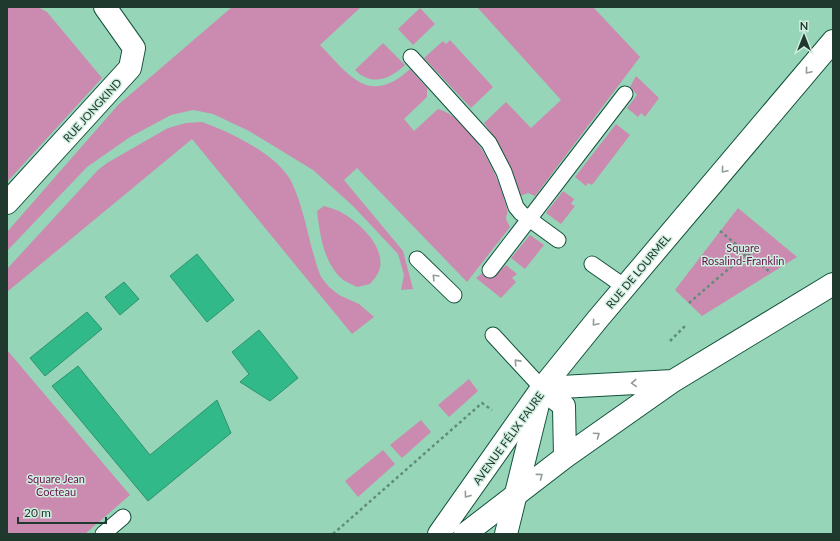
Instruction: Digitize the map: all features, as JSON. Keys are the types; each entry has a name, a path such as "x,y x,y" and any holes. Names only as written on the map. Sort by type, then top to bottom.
{"street":[{"name":"RUE JONGKIND","path":"7,203 130,68 134,48 105,7"},
{"name":"RUE DE LOURMEL","path":"506,534 542,388 625,287 833,41"},
{"name":"AVENUE FÉLIX FAURE","path":"465,534 565,457 673,381 833,284"},
{"name":"AVENUE FÉLIX FAURE","path":"439,534 542,388 673,381"},
{"path":"542,388 564,406 565,457"}],"lane":[{"path":"411,57 489,143 504,172 516,207 529,219 558,240"},
{"path":"490,270 625,94"},
{"path":"417,259 454,295"},
{"path":"592,264 625,287"},
{"path":"493,335 542,388"},
{"path":"103,534 123,517"}],"path":[{"path":"720,231 771,273"},
{"path":"689,303 747,253"},
{"path":"670,341 685,326"},
{"path":"333,534 482,403 492,410"}],"green space":[{"path":"7,7 38,7 47,12 102,78 7,182"},
{"path":"232,7 361,7 320,45 350,76 371,86 383,86 396,80 410,69 427,88 427,97 404,119 414,131 438,109 449,114 460,122 469,132 486,157 499,183 507,208 506,219 510,227 467,282 357,168 344,180 403,251 413,289 401,290 404,275 398,254 353,206 313,170 249,131 213,114 193,110 171,115 130,137 87,167 7,251 7,232 118,105"},
{"path":"477,7 593,7 640,57 535,196 528,193 520,196 514,176 506,158 484,123 506,102 531,128 561,100"},
{"path":"420,8 435,24 413,45 398,29"},
{"path":"450,40 493,87 471,108 424,58 443,41 446,44"},
{"path":"383,43 405,65 387,77 374,80 361,75 355,70"},
{"path":"636,76 659,98 645,117 641,113 638,117 627,108 637,95 630,87"},
{"path":"202,122 239,138 253,146 276,163 286,173 297,194 313,254 321,277 329,287 339,295 359,304 374,317 352,334 192,139 7,292 7,269 98,170 107,163 168,128 186,123"},
{"path":"616,124 630,135 592,185 588,183 586,186 575,177"},
{"path":"563,191 574,199 571,204 575,206 561,224 546,213"},
{"path":"324,206 339,211 351,218 365,231 376,246 379,254 379,271 370,284 357,287 347,282 341,278 330,264 323,247 317,211"},
{"name":"Square Rosalind-Franklin","path":"738,208 797,257 702,316 675,290"},
{"path":"530,235 544,245 525,269 511,258"},
{"path":"506,265 517,274 512,278 516,282 501,298 476,278 485,271 494,277"},
{"name":"Square Jean Cocteau","path":"7,350 130,495 85,534 7,534"},
{"path":"469,379 478,391 449,417 438,405"},
{"path":"421,420 431,432 402,458 390,445"},
{"path":"383,450 395,464 358,497 345,481"}],"shaded area":[{"path":"197,254 234,300 207,322 170,276"},
{"path":"124,282 139,299 120,315 105,297"},
{"path":"87,312 102,329 45,376 30,358"},
{"path":"259,330 298,378 270,401 240,382 249,374 232,352"},
{"path":"78,366 150,455 217,400 231,433 148,501 52,386"}]}
